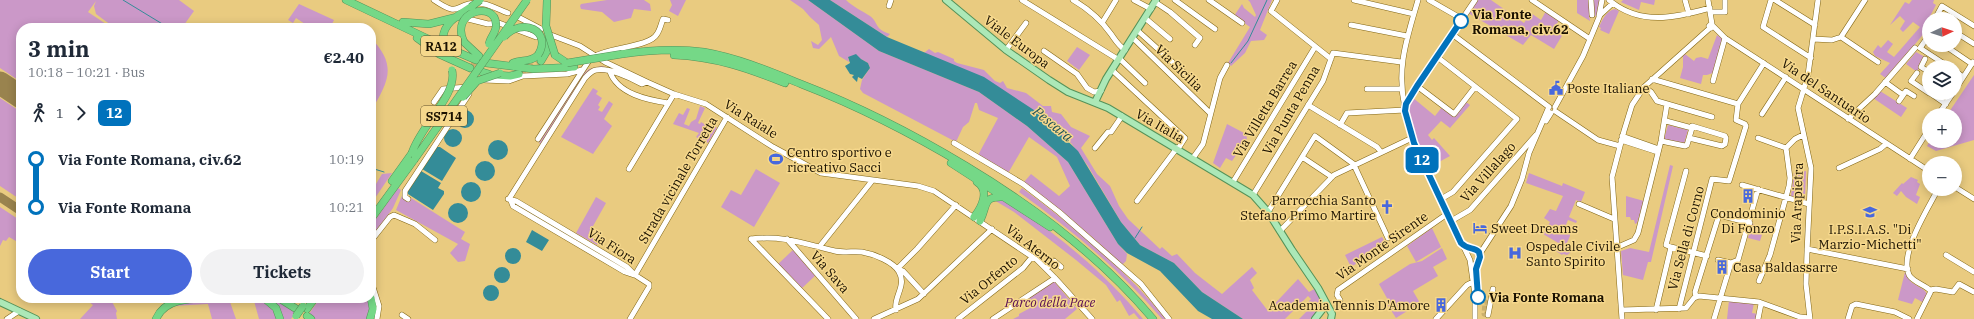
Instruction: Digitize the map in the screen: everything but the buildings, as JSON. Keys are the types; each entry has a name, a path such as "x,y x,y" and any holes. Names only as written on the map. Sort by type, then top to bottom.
{"highway":[{"name":"RA12","path":"346,0 474,62"},
{"name":"RA12","path":"356,0 450,45 474,62"},
{"path":"443,38 446,28 480,0"},
{"name":"SS714","path":"376,210 521,0"},
{"name":"SS714","path":"492,44 527,0"},
{"path":"547,0 543,28 557,59 567,63"},
{"path":"474,62 464,42 461,31 466,16 472,10 482,8 489,11 496,20 495,31 489,39 492,44 500,42 508,32 515,28 528,26 536,30 541,40 542,48 540,58"},
{"path":"403,22 429,24 460,17"},
{"path":"513,63 517,61 540,58 547,51 549,37 543,28"},
{"path":"408,30 439,54 452,70 454,79 450,91 418,136 413,157"},
{"path":"484,65 513,63 538,65 690,51 733,58 827,94 896,126 968,167 1040,213 1082,247 1107,270 1153,319"},
{"path":"439,54 474,62"},
{"path":"649,54 703,57 746,68 820,96 892,130 936,153 1055,230 1081,251 1116,285 1147,319"},
{"path":"452,56 474,62"},
{"path":"484,65 533,70 574,67 622,57"},
{"path":"484,65 510,76 519,74"},
{"path":"484,65 489,74"},
{"path":"413,157 429,146 472,85 480,79 501,73 528,72 533,70"},
{"path":"975,178 976,182 982,186 984,198 977,219"},
{"path":"977,219 989,199 995,196 1005,197"},
{"path":"154,319 157,311 165,303"},
{"path":"154,319 162,309 170,303"},
{"path":"270,303 276,308 280,319"},
{"path":"286,303 302,314"},
{"path":"302,314 307,303"},
{"path":"302,314 311,303"},
{"path":"370,319 373,310 371,303"}],"main road":[{"name":"Viale Europa","path":"946,0 1006,50 1049,80 1068,92 1099,99"},
{"path":"1099,99 1112,70 1155,1"},
{"name":"Via Italia","path":"1099,99 1122,116 1253,195 1268,212 1321,293 1331,317"},
{"path":"1321,293 1324,305 1319,316 1331,317"},
{"path":"0,302 36,319"}],"street":[{"path":"434,0 450,10 475,3 485,4 508,13"},
{"path":"889,6 891,0"},
{"path":"1022,0 1119,59 1146,82"},
{"path":"1073,0 1088,9 1102,24 1115,42 1125,50"},
{"path":"1102,24 1116,0"},
{"path":"1134,0 1151,8"},
{"path":"1175,0 1215,29"},
{"path":"1209,0 1242,23"},
{"path":"1277,0 1271,11 1331,59"},
{"path":"1354,0 1414,14"},
{"path":"1418,0 1401,62 1402,89 1405,109 1412,138 1461,243 1469,257 1474,262 1479,258"},
{"path":"1429,0 1462,19"},
{"path":"1405,101 1417,86 1475,0"},
{"path":"1532,0 1590,39"},
{"path":"1591,0 1592,15"},
{"path":"1599,19 1602,0"},
{"path":"1685,0 1689,14"},
{"path":"1622,319 1612,177 1621,141 1632,105 1644,87 1684,53 1711,26 1708,0"},
{"path":"1477,317 1476,269 1479,258 1511,206 1522,180 1529,153 1541,126 1583,56 1602,12 1611,2 1634,13 1648,17 1670,18 1710,10 1725,12 1725,0"},
{"path":"1771,0 1763,27 1811,58"},
{"path":"1775,0 1815,25"},
{"name":"Via Arapietra","path":"1810,318 1806,284 1811,168 1798,108 1811,58 1818,0"},
{"path":"1814,36 1832,40 1841,37 1865,0"},
{"path":"1155,1 1200,38 1195,45"},
{"path":"1939,12 1942,6 1952,12"},
{"path":"491,24 495,9"},
{"path":"460,17 491,24 499,23 536,37"},
{"path":"518,17 543,28"},
{"path":"1145,18 1170,39"},
{"path":"1962,18 1974,26"},
{"path":"538,139 582,70 594,56 603,51 638,44 654,38 663,19 668,20"},
{"path":"1006,50 1026,23"},
{"path":"1351,25 1407,36"},
{"name":"Via del Santuario","path":"1711,26 1725,38 1764,64 1922,167"},
{"path":"1138,30 1190,78"},
{"path":"1452,34 1551,109 1598,140 1621,141 1659,151"},
{"path":"1962,36 1974,44"},
{"name":"Via Raiale","path":"549,37 580,46 594,56 647,82 674,94 702,102 773,147 821,173 930,189 992,229"},
{"path":"1841,37 1878,62"},
{"name":"Via Sicilia","path":"1133,38 1210,113"},
{"path":"1713,82 1725,38"},
{"path":"1813,47 1822,39"},
{"name":"Via Villetta Barrea","path":"1233,182 1315,47"},
{"path":"1848,119 1875,94 1915,48"},
{"path":"1044,51 1077,74 1087,88 1094,92 1099,99"},
{"path":"1926,52 1938,60"},
{"path":"1955,52 1973,63 1962,80"},
{"name":"Via Punta Penna","path":"1253,195 1323,81 1333,53 1401,62"},
{"path":"1436,56 1517,119 1453,192 1441,199"},
{"path":"1652,79 1738,104 1764,64"},
{"path":"1193,158 1203,144 1220,78 1227,65"},
{"path":"408,199 405,197 405,191 474,87 484,80 509,81 523,76 567,74 582,70"},
{"name":"Via Fiora","path":"630,319 649,287 649,284 635,275 627,267 567,230 516,201 509,200 585,78 597,70 623,75 642,84 647,82"},
{"path":"1112,70 1185,138 1136,201"},
{"path":"610,72 613,79 621,87 632,93 644,98 668,103"},
{"path":"1917,73 1912,81 1922,88"},
{"path":"1762,114 1786,77"},
{"path":"1885,82 1903,95"},
{"path":"1417,86 1454,114 1475,87"},
{"path":"434,102 443,89 474,87"},
{"path":"1644,87 1651,92 1657,101 1712,117"},
{"path":"1367,89 1402,89"},
{"path":"1899,101 1906,91 1914,96"},
{"path":"628,169 674,94"},
{"path":"1940,100 1946,104"},
{"path":"1943,108 1949,100"},
{"path":"1618,247 1634,240 1638,233 1666,121 1664,116 1667,104"},
{"name":"Via Sella di Corno","path":"1679,309 1692,252 1712,179 1728,181 1746,126 1745,124 1736,120 1738,104"},
{"path":"1308,105 1379,148 1382,152"},
{"path":"1340,125 1347,113 1405,109"},
{"path":"1095,148 1108,132 1111,132 1122,116"},
{"name":"Strada vicinale Torretta","path":"635,275 727,118"},
{"path":"1661,141 1685,146 1687,145 1692,128 1666,121"},
{"path":"1689,138 1722,146 1725,144 1725,136 1692,126"},
{"name":"Via Villalago","path":"1451,221 1470,210 1538,133"},
{"path":"1786,148 1795,139 1803,135"},
{"path":"1268,212 1315,136 1355,165 1388,238"},
{"path":"1280,231 1332,177 1412,138"},
{"path":"1758,138 1786,148"},
{"path":"1910,159 1922,140"},
{"path":"954,143 1023,184 1060,212 1141,284 1168,319"},
{"path":"1839,168 1880,149 1886,144"},
{"path":"1759,281 1770,254 1787,198 1790,178 1786,148"},
{"path":"1302,157 1332,177"},
{"path":"1686,171 1666,245 1707,256"},
{"path":"820,246 872,181"},
{"path":"1742,185 1809,204"},
{"path":"1718,260 1732,263 1738,260 1750,223 1758,189"},
{"path":"1962,191 1974,199"},
{"path":"1934,196 1909,246 1908,269 1911,278 1930,290 1936,289 1953,292 1959,284 1974,292"},
{"path":"1579,204 1614,219"},
{"path":"897,269 956,205"},
{"name":"Via Monte Sirente","path":"1340,300 1337,295 1338,290 1447,214"},
{"path":"376,234 390,216 394,215 415,224 435,240"},
{"path":"1622,310 1679,309 1689,306 1696,297 1696,292 1719,215 1750,223"},
{"path":"874,319 911,304 924,294 992,229"},
{"name":"Via Aterno","path":"992,229 1032,257 1046,269 1092,319"},
{"path":"828,319 751,239 788,239 820,246 836,252 864,252 884,260 897,269 924,294"},
{"name":"Via Sava","path":"788,239 856,319"},
{"path":"1477,317 1469,257 1474,250 1489,242"},
{"path":"1461,243 1466,248 1474,250 1479,258"},
{"path":"1656,310 1671,247"},
{"path":"1807,249 1908,269"},
{"path":"1946,255 1974,272"},
{"name":"Via Orfento","path":"958,319 1022,268 1032,257"},
{"path":"1046,269 1054,261 1061,267"},
{"path":"1714,319 1732,263"},
{"path":"896,310 904,277"},
{"path":"993,319 1055,278"},
{"path":"1436,319 1467,286 1473,282"},
{"path":"1488,315 1493,288"},
{"path":"1917,319 1929,297 1930,290"},
{"path":"1696,297 1720,297 1761,304 1800,317 1810,318"},
{"path":"376,299 378,306 376,319"},
{"path":"1758,319 1761,304"},
{"path":"1848,319 1852,306 1856,304 1895,312 1909,319"},
{"path":"7,319 20,311"},
{"path":"402,316 408,319"}],"green space":[{"path":"0,0 179,0 194,11 185,23 108,23 96,14 94,6 96,1 88,12 104,23 16,23 16,79 0,68"},
{"path":"607,0 644,0 650,4 651,11 634,9 631,18 614,22 602,12 581,9 580,6 581,4"},
{"path":"670,0 686,0 678,16 669,11 672,5"},
{"path":"790,0 808,0 879,51 979,92 1027,126 1068,162 1118,244 1127,254 1126,261 1122,265 1092,237 1024,182 1031,174 1059,196 1070,186 1057,157 1029,137 1007,175 977,157 998,118 979,110 977,103 975,103 969,122 963,127 956,142 863,93 860,89 862,80 870,68 868,63 861,59 848,57 849,62 839,56 831,37 819,49 813,48 811,41 818,45 822,40 819,25 803,9"},
{"path":"830,0 846,0 854,7 870,16 881,30 890,34 887,37"},
{"path":"1248,0 1272,0 1260,30 1267,35 1264,40 1251,41 1245,53 1231,66 1228,63 1250,27 1234,16 1242,4 1244,8 1255,17 1256,15"},
{"path":"1477,0 1491,0 1524,23 1531,13 1541,20 1546,11 1559,20 1554,29 1563,34 1554,49 1531,35 1523,45 1468,13"},
{"path":"1577,0 1600,0 1599,14 1597,17 1594,15 1589,16 1590,21 1577,13"},
{"path":"1623,0 1655,0 1654,5 1641,2 1639,10 1621,2"},
{"path":"1912,0 1934,0 1933,3 1936,5 1932,12 1922,12 1922,36 1887,79 1880,74 1890,63 1875,56 1873,52 1878,45 1881,48 1888,40 1893,44 1887,52 1894,57 1920,27 1913,22 1903,32 1900,29 1905,21 1900,16 1890,25 1905,2 1909,4"},
{"path":"299,4 334,20 332,23 304,23 296,18 293,23 288,20"},
{"path":"1615,9 1619,11 1609,34 1600,30 1601,28 1599,27 1605,16"},
{"path":"1717,35 1724,40 1713,73 1703,75 1701,84 1680,78 1683,67 1683,56 1685,54 1694,61 1696,58 1701,57 1708,59"},
{"path":"376,44 385,57 387,66 388,74 382,91 376,102"},
{"path":"1077,47 1090,55 1079,70 1067,61"},
{"path":"929,49 935,53 938,52 954,59 957,63 984,70 995,81 1000,83 1003,81 1007,88 1026,93 1043,106 1051,106 1052,112 1061,114 1071,127 1090,136 1081,148 1097,174 1110,186 1119,206 1128,219 1160,249 1162,247 1172,256 1177,254 1195,273 1222,294 1252,267 1257,273 1250,280 1254,288 1252,290 1268,311 1298,279 1309,292 1316,288 1320,301 1314,316 1310,319 1299,319 1312,306 1308,302 1311,299 1308,296 1285,319 1243,319 1202,292 1174,263 1140,245 1121,222 1088,166 1071,143 1059,134 924,53"},
{"path":"1916,52 1925,57 1922,60 1917,72 1906,64"},
{"path":"602,66 624,73 624,75 591,71 542,145 539,143 583,74 589,69"},
{"path":"1974,75 1974,140 1962,143 1962,108 1952,108 1957,100 1962,100 1962,93"},
{"path":"593,88 598,91 596,94 602,98 598,105 600,107 598,110 602,112 609,101 613,104 604,119 612,126 593,154 561,137"},
{"path":"1880,91 1907,108 1901,117 1873,98"},
{"path":"1412,97 1435,116 1442,107 1451,114 1466,102 1470,105 1450,128 1441,121 1428,135 1432,140 1434,138 1450,156 1428,168 1412,133 1408,114"},
{"path":"0,98 16,109 16,197 0,186"},
{"path":"700,106 705,108 698,123 700,124 701,122 711,128 713,125 717,128 708,143 696,137 699,133 673,124 679,113 683,115 687,108 690,109 684,124 689,126 691,122 696,119"},
{"path":"1227,124 1246,134 1247,139 1232,161 1226,158 1220,168 1213,163"},
{"path":"1668,125 1688,130 1684,144 1664,139"},
{"path":"1931,148 1946,148 1936,151"},
{"path":"1670,165 1673,166 1651,262 1648,262 1643,280 1623,275 1621,251 1630,248 1649,252"},
{"path":"756,169 780,183 754,227 721,207 731,190 741,195"},
{"path":"1806,171 1805,197 1803,199 1791,196 1794,173"},
{"path":"392,173 376,197 376,184 382,174"},
{"path":"1529,173 1562,186 1563,183 1585,192 1581,202 1576,200 1569,217 1577,221 1576,223 1568,220 1565,227 1570,231 1570,236 1566,245 1575,249 1567,255 1562,255 1556,251 1560,244 1543,234 1550,222 1544,218 1550,209 1556,211 1563,196 1526,183"},
{"path":"1911,177 1918,180 1917,182 1920,184 1916,195 1920,197 1917,204 1906,197 1901,191 1897,196 1893,193 1902,183 1903,184"},
{"path":"398,188 401,190 393,208 376,232 376,219"},
{"path":"1022,188 1061,217 1098,249 1134,283 1166,319 1162,319 1146,301 1095,251 1019,192"},
{"path":"403,193 465,232 461,239 470,244 465,261 458,262 450,253 458,244 396,210"},
{"path":"1626,196 1644,201 1637,223 1635,224 1634,220 1631,220 1630,217 1626,217"},
{"path":"596,197 606,203 588,235 599,242 597,245 576,233"},
{"path":"1004,199 1042,225 1078,254 1112,285 1143,319 1139,319 1134,313 1129,316 1120,300 1117,302 1106,285 1014,212 994,200"},
{"path":"0,207 16,218 16,241 9,237 6,241 3,240 0,246"},
{"path":"1752,224 1764,228 1760,241 1748,238"},
{"path":"1432,228 1441,247 1416,262 1407,246"},
{"path":"1382,237 1385,242 1389,243 1351,267 1345,255"},
{"path":"1442,248 1447,259 1433,267 1438,276 1413,291 1420,303 1396,318 1385,301 1388,300 1379,284 1410,264 1422,261"},
{"path":"794,249 816,275 801,289 777,265"},
{"path":"1905,272 1911,282 1924,290 1928,295 1924,303 1915,298 1912,304 1898,300"},
{"name":"Parco della Pace","path":"1053,280 1077,309 1065,319 1013,319 1032,307 1029,298"},
{"path":"1729,300 1754,303 1752,313 1758,314 1757,319 1727,319"},
{"path":"90,303 113,303 117,311 117,319 80,319 93,305"},
{"path":"175,303 230,303 236,319 212,319 208,304 172,306"},
{"path":"255,303 268,303 278,319 259,319"},
{"path":"271,303 282,303 296,312 291,319 282,319"},
{"path":"317,303 369,303 370,307 368,319 315,319 309,314"}],"water":[{"path":"808,0 830,0 887,37 984,77 1037,112 1078,151 1121,222 1140,245 1174,263 1202,292 1243,319 1212,319 1198,311 1160,271 1127,253 1118,244 1068,162 1027,126 979,92 879,51"},
{"path":"856,54 868,63 870,68 862,79 858,77 857,82 852,77 854,75 850,74 845,66 850,63 848,57"},
{"path":"461,110 469,110 474,115 472,126 469,128 461,128 456,123 456,115"},
{"path":"449,129 457,129 462,134 460,145 457,147 449,147 444,142 444,134"},
{"path":"498,140 505,143 508,150 505,157 498,160 491,157 488,150 491,143"},
{"path":"436,147 440,147 456,158 442,181 422,169"},
{"path":"485,161 492,164 495,171 492,178 485,181 478,178 475,171 478,164"},
{"path":"421,171 441,183 438,188 444,191 444,194 433,210 408,194 408,191"},
{"path":"471,182 478,185 481,192 478,199 471,202 464,199 461,192 464,185"},
{"path":"458,203 465,206 468,213 465,220 458,223 451,220 448,213 451,206"},
{"path":"532,230 549,240 542,251 526,242"},
{"path":"510,248 516,248 521,253 519,262 516,264 510,264 505,259 505,253"},
{"path":"499,267 505,267 510,272 508,281 505,283 499,283 494,278 494,272"},
{"path":"488,285 494,285 499,290 497,299 494,301 488,301 483,296 483,290"}],"waterway":[{"path":"123,0 161,23"},
{"path":"1231,63 1248,41 1267,0"},
{"path":"376,170 384,172"},
{"path":"1135,238 1142,227"}],"taxiway":[{"path":"0,197 16,208"}],"runway":[{"path":"0,83 16,94"}],"tunnel":[{"path":"443,38 445,48 452,56"},
{"path":"519,74 528,71 541,61"},
{"path":"471,63 483,67"},
{"path":"1488,315 1484,314 1485,302 1489,303"}],"bus line":[{"name":"12","path":"1461,21 1426,71 1406,104 1405,111 1419,156 1461,243 1466,248 1472,250 1475,249 1480,254 1480,257 1476,263 1478,297"}],"place":[{"name":"Via Fonte Romana, civ.62","path":"1461,21"},
{"name":"Poste Italiane","path":"1556,88"},
{"name":"Centro sportivo e ricreativo Sacci","path":"776,159"},
{"name":"Condominio Di Fonzo","path":"1748,196"},
{"name":"Parrocchia Santo Stefano Primo Martire","path":"1387,207"},
{"name":"I.P.S.I.A.S. \"Di Marzio-Michetti\"","path":"1870,212"},
{"name":"Sweet Dreams","path":"1480,228"},
{"name":"Ospedale Civile Santo Spirito","path":"1515,253"},
{"name":"Casa Baldassarre","path":"1722,267"},
{"name":"Via Fonte Romana","path":"1478,297"},
{"name":"Academia Tennis D'Amore","path":"1441,305"}],"water label":[{"name":"Pescara","path":"1053,124"}]}
